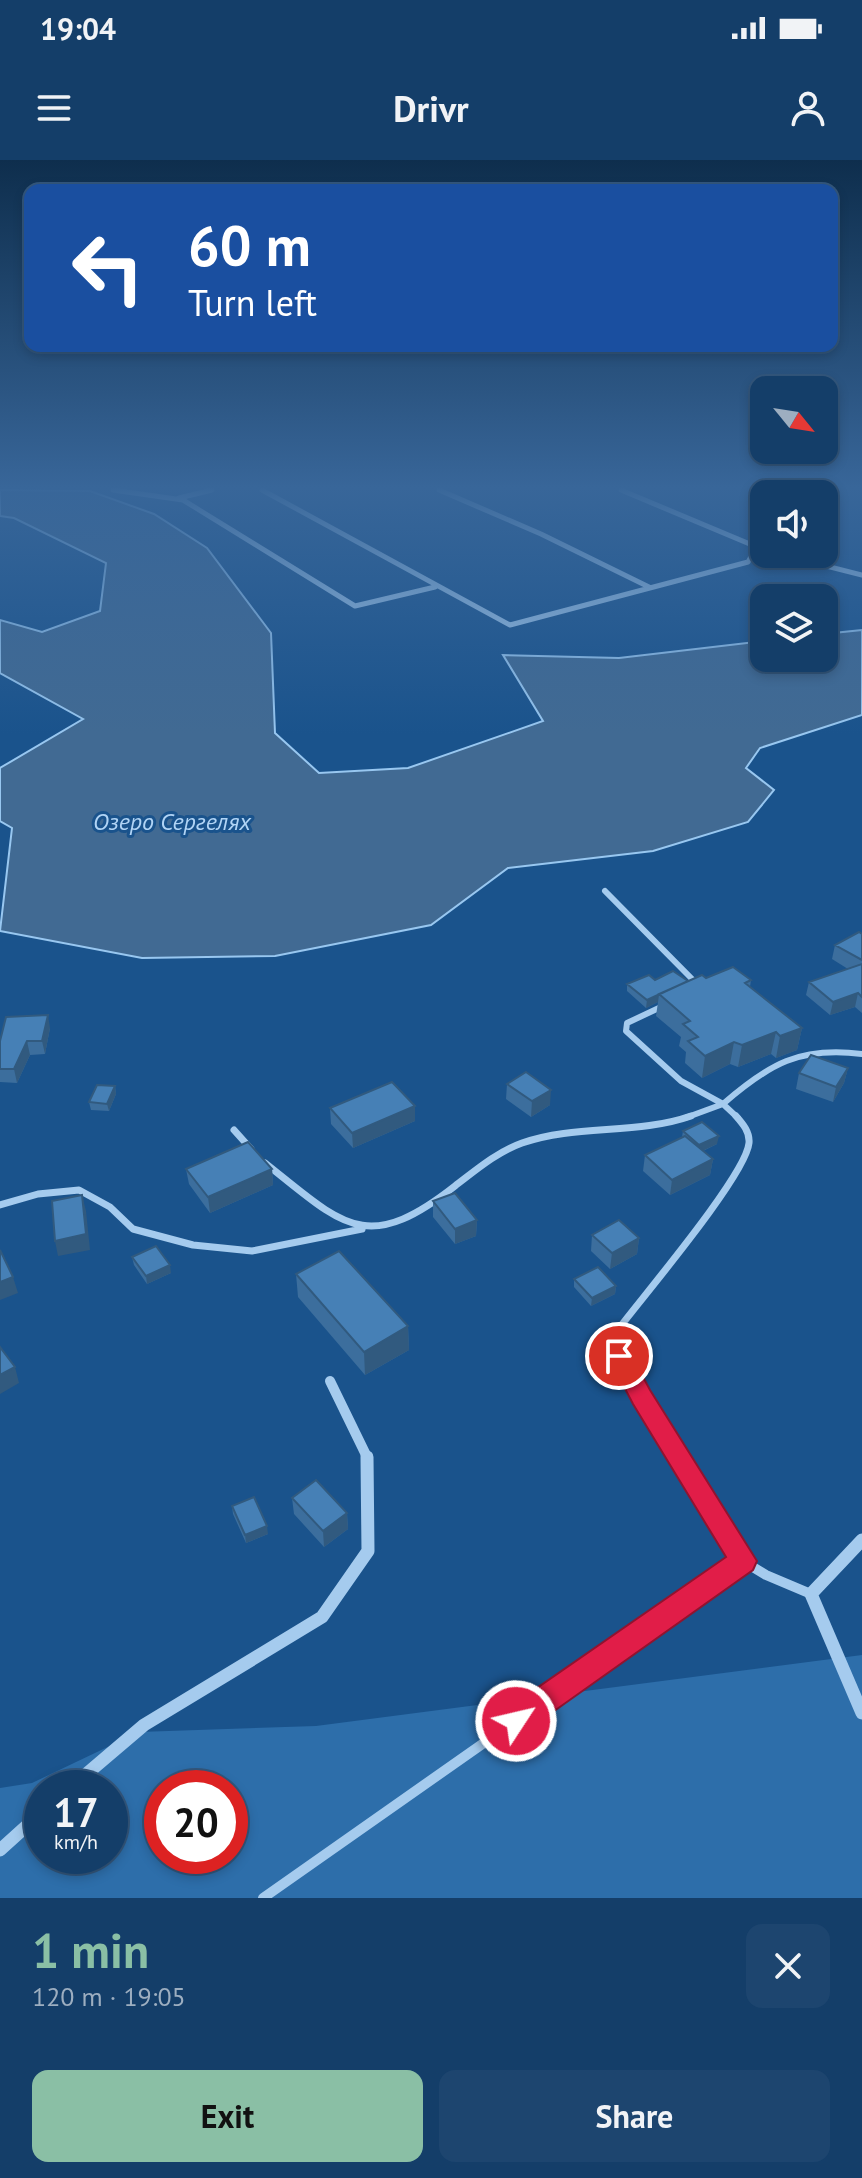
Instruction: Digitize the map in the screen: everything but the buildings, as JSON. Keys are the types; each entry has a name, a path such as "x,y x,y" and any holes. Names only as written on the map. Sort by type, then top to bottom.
{"street":[{"path":"298,571 355,606 435,587"},
{"path":"407,571 510,625 712,571"},
{"path":"617,571 650,587"},
{"path":"91,1770 144,1725 322,1617 368,1551 369,1461 330,1381"},
{"path":"862,1540 811,1594 862,1713"},
{"path":"0,1850 24,1828"}],"lane":[{"path":"605,891 696,983 696,991"},
{"path":"675,1001 627,1023 626,1031 681,1081 723,1104 749,1133 750,1149 738,1173 620,1327 619,1356 743,1561 766,1575 811,1594"},
{"path":"0,1205 38,1194 79,1190 110,1207 133,1229 193,1245 252,1251 362,1229 385,1228 412,1215 493,1158 519,1144 674,1122 723,1104 756,1078 810,1052 862,1054"},
{"path":"234,1130 258,1157 304,1194 362,1229"},
{"path":"263,1898 743,1561"}],"shaded area":[{"path":"862,1655 862,1898 0,1898 0,1788 24,1784 24,1874 128,1874 128,1770 59,1770 139,1732 316,1726"}],"water":[{"name":"Озеро Сергелях","path":"105,571 224,571 271,633 275,733 319,773 408,768 543,721 503,655 619,658 750,643 750,672 838,672 838,633 862,630 862,715 760,748 746,768 774,790 748,822 653,851 508,868 431,925 275,956 142,958 0,931 12,828 0,821 0,768 83,719 0,673 0,620 42,632 100,611"}],"route":[{"path":"516,1721 743,1561 619,1356"}]}
